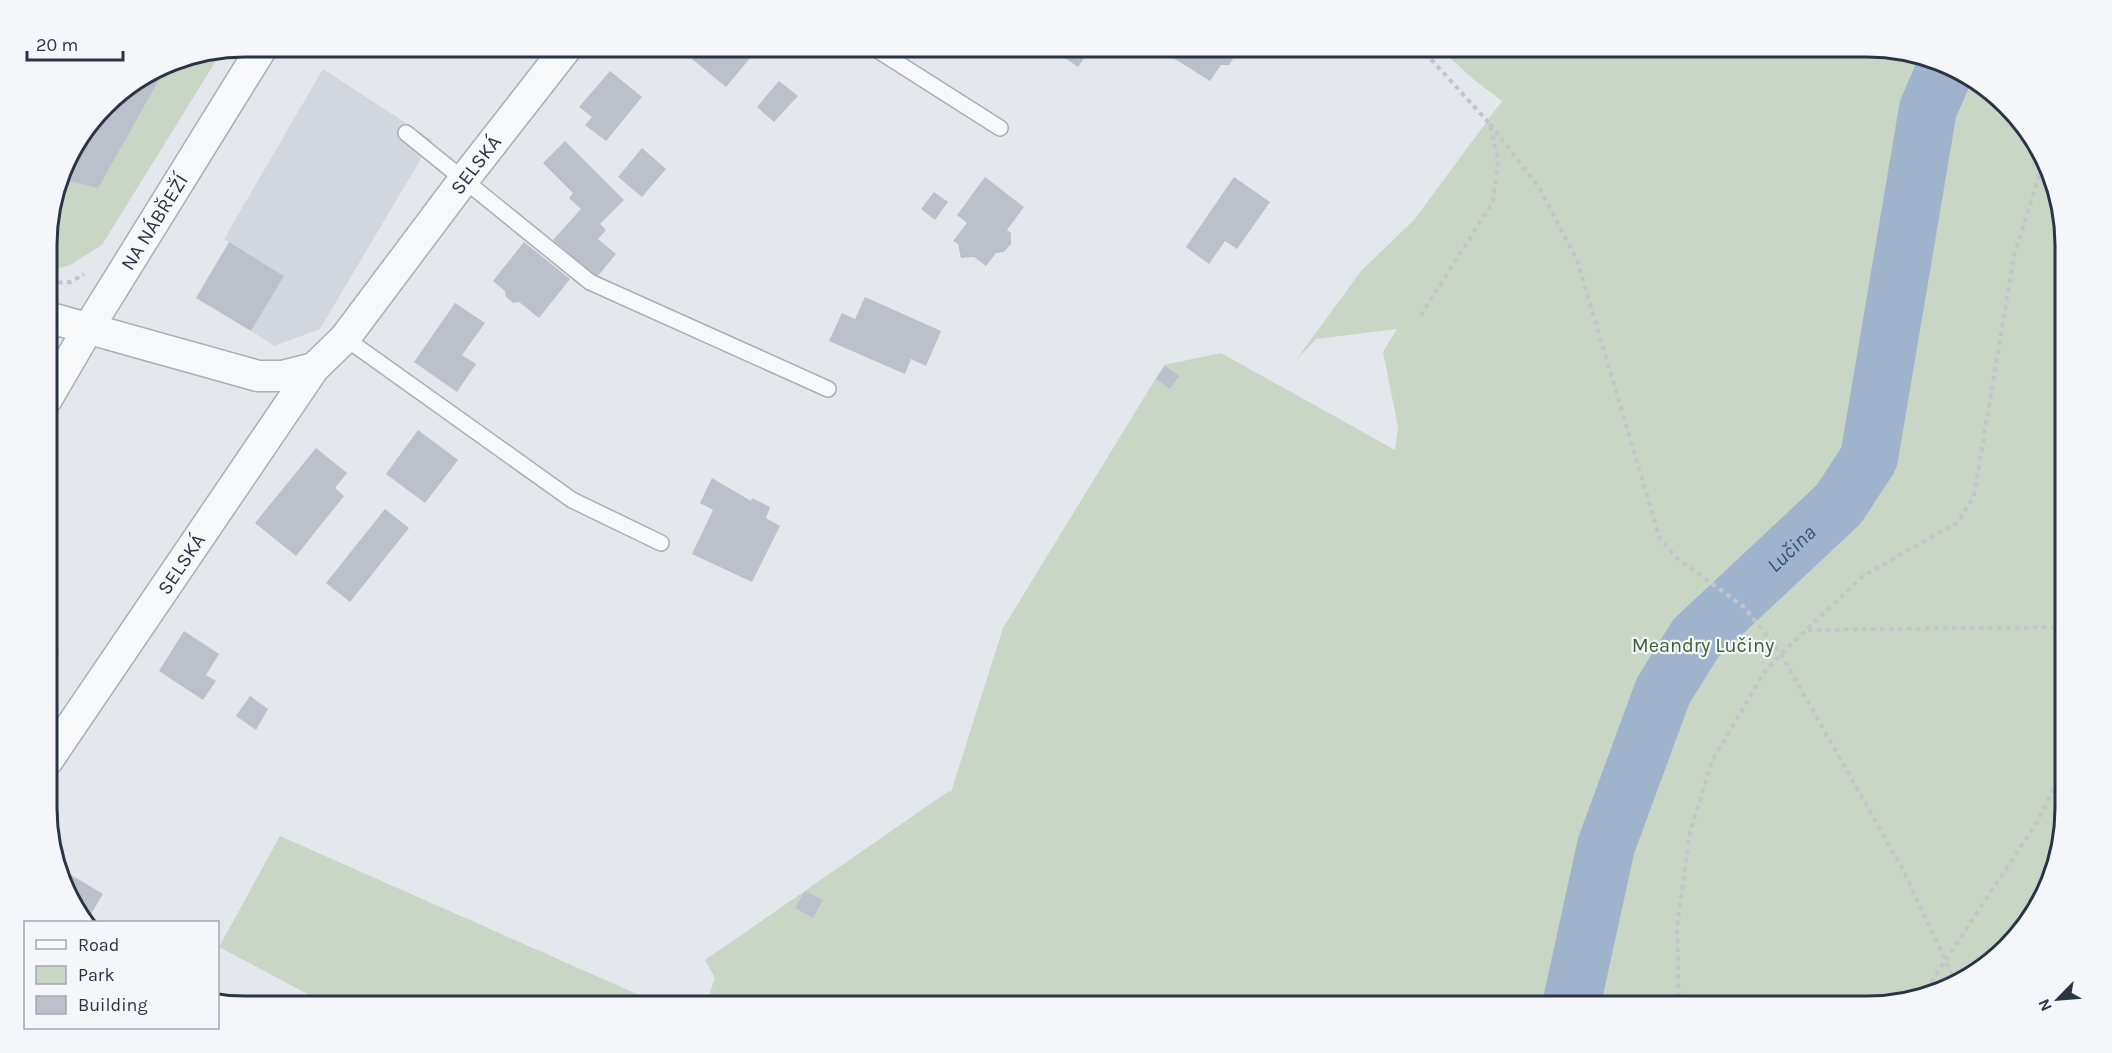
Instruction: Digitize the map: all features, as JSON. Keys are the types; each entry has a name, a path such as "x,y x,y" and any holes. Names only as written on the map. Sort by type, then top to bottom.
{"street":[{"name":"NA NÁBŘEŽÍ","path":"57,381 88,327 256,57"},
{"name":"SELSKÁ","path":"57,747 315,368 345,338 559,57"},
{"path":"57,319 258,376 282,376 315,368"}],"lane":[{"path":"888,57 1000,128"},
{"path":"406,133 465,178 590,282 828,389"},
{"path":"345,338 572,500 661,543"}],"path":[{"path":"1429,57 1490,124 1540,189 1577,260 1660,539 1678,559 1744,607 1781,654 1903,870 1953,976"},
{"path":"1421,315 1493,202 1498,160 1490,124"},
{"path":"1679,996 1677,926 1690,832 1712,761 1763,675 1781,654 1863,576 1958,522 1974,495 2014,256 2040,172"},
{"path":"1808,630 2055,627"},
{"path":"1929,986 2037,822 2055,785"}],"shaded area":[{"path":"323,69 432,140 320,329 274,346 251,331 284,276 224,239"}],"green space":[{"name":"Meandry Lučiny","path":"1450,57 1879,57 1928,67 1972,89 2008,121 2030,151 2049,196 2055,245 2055,808 2049,857 2041,880 2023,913 2008,932 1972,964 1950,977 1928,986 1879,996 709,996 715,978 705,960 949,791 951,792 1003,628 1164,365 1221,353 1395,450 1398,427 1383,352 1397,329 1316,339 1296,360 1361,271 1414,220 1502,101 1473,79"},
{"path":"217,60 102,245 70,265 57,267 57,233 63,196 76,162 96,130 121,104 151,82 184,67"},
{"path":"280,836 641,996 311,996 219,947"}],"building":[{"path":"694,57 751,57 726,87 692,59"},
{"path":"1063,57 1085,57 1078,67"},
{"path":"1172,57 1234,57 1229,65 1221,65 1210,81"},
{"path":"610,71 642,97 606,141 585,125 592,117 579,107"},
{"path":"160,77 98,188 68,181 82,151 96,130 121,104"},
{"path":"779,81 798,96 774,122 757,107"},
{"path":"565,141 624,200 600,224 606,230 598,239 616,254 597,277 553,240 581,209 569,198 573,193 543,163"},
{"path":"642,148 666,169 642,197 618,177"},
{"path":"985,177 1024,207 1007,230 1011,233 1011,244 1004,252 996,253 986,266 974,257 961,258 958,244 953,241 967,223 957,215"},
{"path":"1234,177 1270,202 1237,249 1225,241 1209,264 1186,247"},
{"path":"934,192 948,202 935,220 921,209"},
{"path":"229,242 284,276 251,331 196,298"},
{"path":"524,242 570,279 539,318 519,302 513,303 506,297 505,291 493,281"},
{"path":"865,297 941,331 926,366 911,359 905,374 829,341 842,313 855,319"},
{"path":"455,303 485,323 462,355 476,364 457,392 414,362"},
{"path":"1165,366 1179,376 1170,389 1156,379"},
{"path":"418,430 458,460 425,503 386,474"},
{"path":"316,448 347,473 335,488 344,496 296,556 255,523"},
{"path":"712,478 751,501 752,498 770,507 766,518 780,526 752,582 692,554 713,510 700,503"},
{"path":"385,509 409,528 350,602 326,583"},
{"path":"184,631 219,654 206,675 216,681 203,700 159,671"},
{"path":"250,696 268,709 256,730 236,716"},
{"path":"69,873 103,894 90,915"},
{"path":"805,891 823,900 813,918 795,908"}],"waterway":[{"name":"Lučina","path":"1573,996 1606,846 1663,691 1696,638 1839,504 1869,458 1928,109 1943,73"}]}
